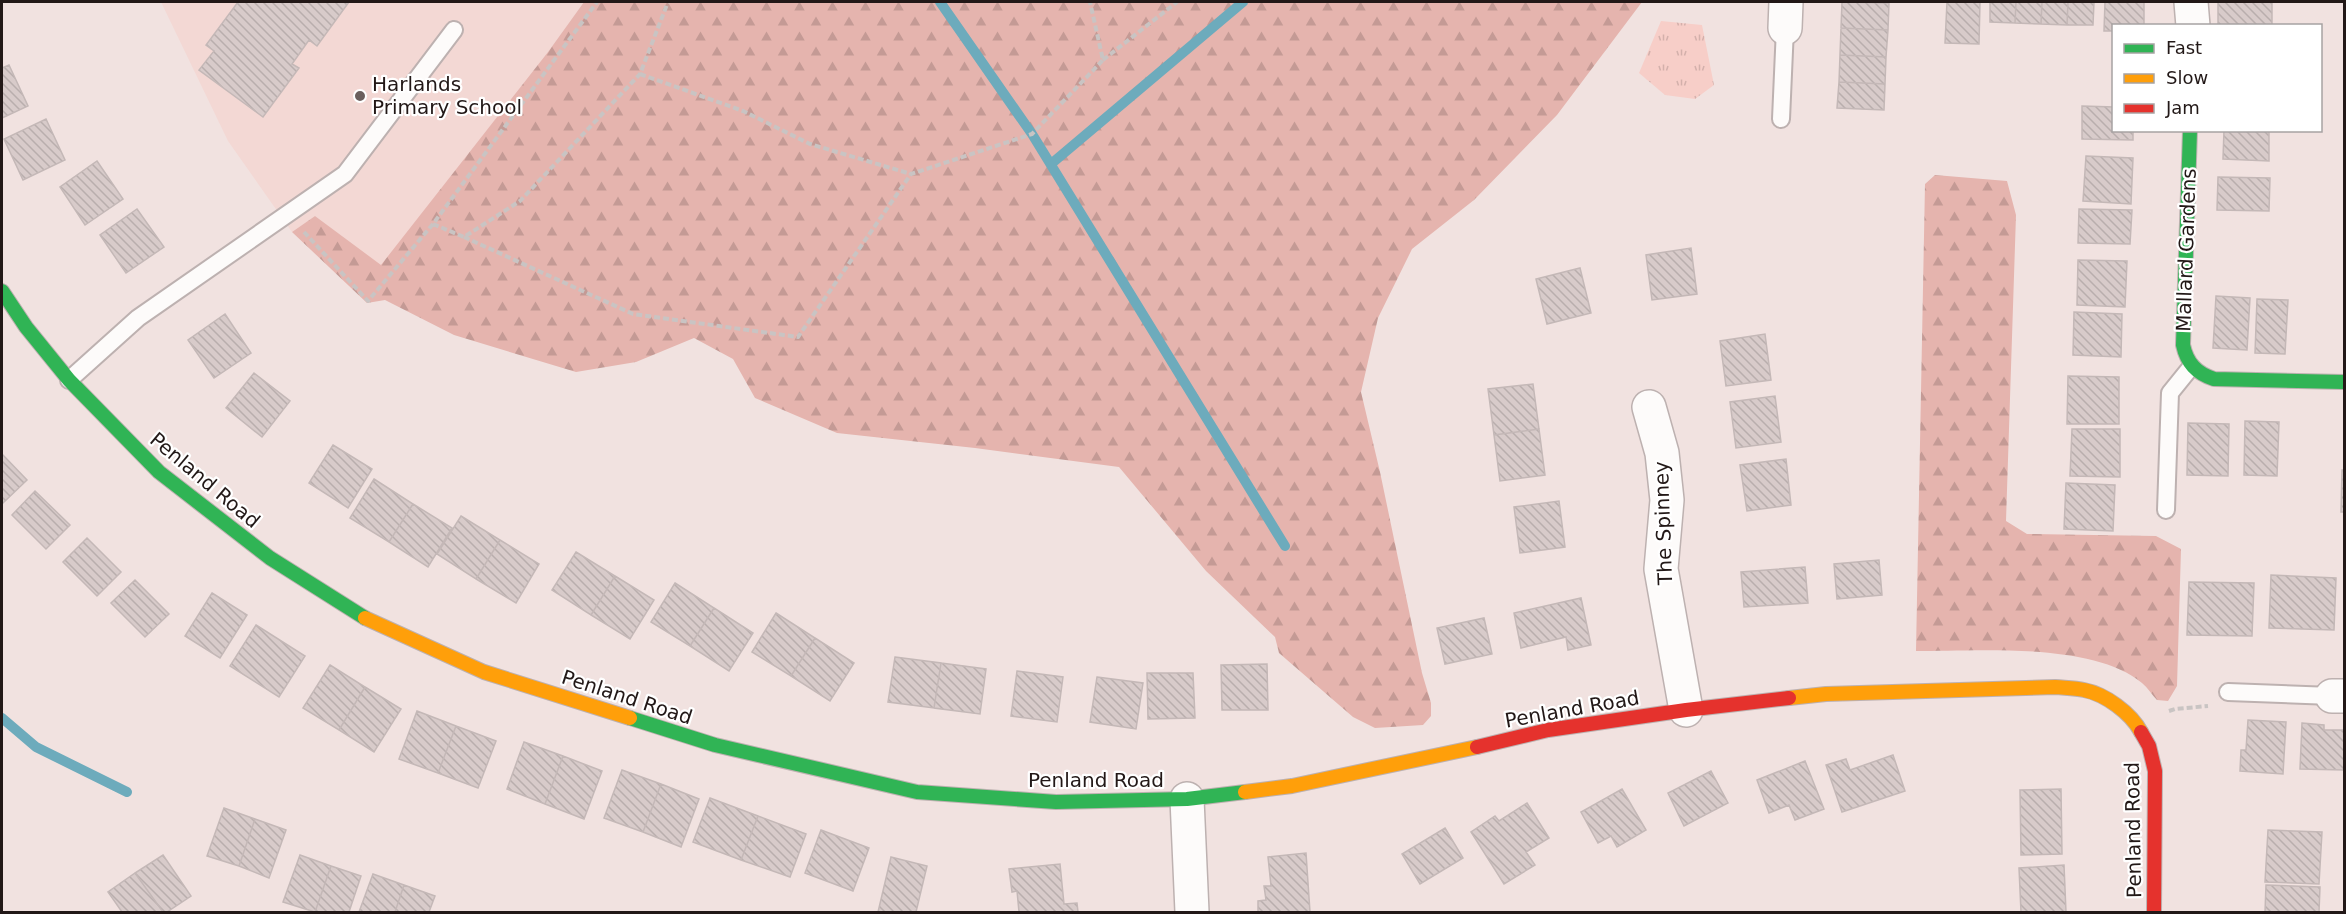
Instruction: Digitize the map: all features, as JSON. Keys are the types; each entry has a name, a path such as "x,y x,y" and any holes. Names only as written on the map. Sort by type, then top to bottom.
{"street":[{"path":"2191,2 2193,24"},
{"name":"Mallard Gardens","path":"2190,132 2183,345 2185,357 2191,367"},
{"name":"Penland Road","path":"2,291 26,327 69,380 159,472 270,558 366,618 484,672 715,745 917,792 1056,802 1187,799 1292,786 1432,758 1548,730 1686,710 1826,694 2055,687 2086,690 2114,703 2138,726 2149,746 2155,771 2154,912"},
{"path":"2191,367 2200,375 2214,379 2344,382"},
{"name":"The Spinney","path":"1649,407 1662,453 1666,500 1660,569 1686,710"},
{"path":"1187,799 1192,912"}],"lane":[{"path":"1781,119 1785,15"},
{"path":"69,380 138,318 345,174 454,30"},
{"path":"2166,510 2170,393 2191,367"},
{"path":"2228,692 2338,696"}],"path":[{"path":"270,226 291,242 304,231 368,300 433,224 597,2"},
{"path":"464,237 520,201 640,74 668,2"},
{"path":"1090,2 1103,60"},
{"path":"640,74 743,111 810,144 911,174 1032,134 1103,60 1177,2"},
{"path":"433,224 633,314 798,337 911,174"},
{"path":"2138,726 2175,709 2218,706 2228,692"}],"shaded area":[{"name":"Harlands Primary School","path":"161,2 584,2 548,52 381,266 315,216 292,232 228,141"}],"green space":[{"path":"584,2 1642,2 1557,115 1474,200 1412,249 1378,318 1361,392 1422,673 1431,703 1431,716 1423,725 1375,728 1353,717 1279,653 1275,637 1206,571 1119,467 837,433 755,398 733,359 694,338 636,362 576,372 454,335 385,300 367,303 292,232 315,216 381,265 548,52"},
{"path":"1661,21 1702,25 1714,85 1695,99 1665,95 1639,73"},
{"path":"1935,175 2007,181 2016,215 2006,521 2027,534 2156,536 2181,549 2177,686 2168,701 2157,700 2142,683 2121,670 2095,661 2066,655 2002,650 1916,651 1925,184"}],"building":[{"path":"238,2 349,2 317,46 309,40 292,64 299,68 263,117 199,70 214,51 206,45"},
{"path":"1842,2 1889,3 1888,30 1841,28"},
{"path":"1947,2 1980,2 1979,44 1945,43"},
{"path":"1990,2 2016,2 2015,23 1990,22"},
{"path":"2016,2 2042,2 2041,24 2015,23"},
{"path":"2042,2 2068,2 2067,25 2041,24"},
{"path":"2068,2 2094,2 2093,25 2067,25"},
{"path":"2105,2 2144,2 2144,24 2112,24 2112,31 2104,31"},
{"path":"2218,2 2272,2 2272,24 2218,24"},
{"path":"1841,28 1888,30 1886,57 1840,55"},
{"path":"1840,55 1886,57 1885,84 1839,82"},
{"path":"9,65 28,106 2,118 2,68"},
{"path":"1839,82 1885,84 1884,110 1837,108"},
{"path":"2082,106 2112,107 2112,132 2133,132 2133,140 2082,139"},
{"path":"46,119 65,160 23,180 4,139"},
{"path":"2224,132 2269,132 2269,161 2223,159"},
{"path":"2086,156 2133,158 2131,204 2083,201"},
{"path":"97,161 123,199 85,225 60,187"},
{"path":"2218,177 2270,178 2269,211 2217,210"},
{"path":"137,209 164,247 126,273 100,235"},
{"path":"2079,209 2132,210 2130,244 2078,243"},
{"path":"1691,248 1697,294 1652,300 1646,255"},
{"path":"2078,260 2127,261 2125,307 2077,305"},
{"path":"1580,268 1591,313 1547,324 1536,279"},
{"path":"2216,296 2250,298 2247,350 2213,348"},
{"path":"2257,299 2288,300 2285,354 2255,353"},
{"path":"2074,312 2122,314 2121,357 2073,355"},
{"path":"225,314 251,353 214,378 188,340"},
{"path":"1765,334 1771,380 1726,386 1720,341"},
{"path":"254,373 290,401 262,437 226,408"},
{"path":"2068,376 2119,377 2119,424 2067,424"},
{"path":"1533,384 1539,429 1494,435 1488,389"},
{"path":"1775,396 1781,442 1736,448 1730,402"},
{"path":"2245,421 2279,422 2277,476 2244,475"},
{"path":"2188,423 2229,424 2228,476 2187,475"},
{"path":"1539,429 1545,475 1500,481 1494,435"},
{"path":"2072,429 2120,429 2120,477 2070,476"},
{"path":"333,445 372,469 348,508 309,483"},
{"path":"2,454 27,480 3,503 2,502"},
{"path":"1786,459 1791,505 1747,511 1740,465"},
{"path":"2342,470 2344,470 2344,512 2341,512"},
{"path":"374,479 413,504 389,542 350,518"},
{"path":"2066,483 2115,485 2113,531 2064,529"},
{"path":"35,491 70,525 46,549 12,515"},
{"path":"1559,501 1565,547 1520,553 1514,507"},
{"path":"413,504 452,528 428,567 389,542"},
{"path":"461,516 500,540 476,579 437,554"},
{"path":"87,538 121,572 97,596 63,562"},
{"path":"500,540 539,564 516,603 476,579"},
{"path":"576,552 615,576 591,615 552,590"},
{"path":"1879,560 1882,595 1837,599 1834,564"},
{"path":"1805,567 1808,603 1744,607 1741,572"},
{"path":"2271,575 2336,578 2334,630 2269,628"},
{"path":"615,576 654,600 630,639 591,615"},
{"path":"135,580 169,614 145,637 111,603"},
{"path":"2189,582 2254,583 2252,636 2187,635"},
{"path":"675,583 714,608 690,646 651,622"},
{"path":"212,593 247,615 220,658 185,636"},
{"path":"1581,598 1591,645 1568,650 1566,637 1521,648 1514,613"},
{"path":"714,608 753,633 729,671 690,646"},
{"path":"776,613 815,638 791,676 752,652"},
{"path":"1484,618 1492,654 1445,664 1437,628"},
{"path":"256,625 305,656 279,697 230,666"},
{"path":"815,638 854,663 830,701 791,676"},
{"path":"895,657 941,663 934,708 888,702"},
{"path":"941,663 986,669 980,714 934,708"},
{"path":"1267,664 1268,710 1222,710 1221,665"},
{"path":"330,665 365,687 339,730 303,708"},
{"path":"1017,671 1063,677 1057,722 1011,716"},
{"path":"1147,673 1193,673 1195,718 1148,719"},
{"path":"1097,677 1143,683 1136,729 1090,722"},
{"path":"365,687 401,709 374,752 339,730"},
{"path":"417,711 456,726 438,773 399,759"},
{"path":"2248,720 2286,722 2283,774 2240,771 2241,750 2246,750"},
{"path":"2302,723 2324,725 2324,730 2344,730 2344,770 2300,769"},
{"path":"456,726 496,741 478,788 438,773"},
{"path":"524,742 563,756 545,804 507,789"},
{"path":"1893,755 1905,791 1842,812 1826,765 1846,759 1850,770"},
{"path":"563,756 602,771 584,819 545,804"},
{"path":"1805,761 1824,809 1795,820 1789,805 1769,813 1757,780"},
{"path":"622,770 661,784 643,832 604,818"},
{"path":"1711,771 1728,803 1684,826 1668,793"},
{"path":"661,784 699,799 681,847 643,832"},
{"path":"1622,789 1646,830 1617,847 1611,836 1598,843 1581,812"},
{"path":"2061,789 2062,854 2021,855 2020,790"},
{"path":"710,798 758,816 741,860 693,842"},
{"path":"1527,803 1549,838 1526,852 1535,865 1504,884 1471,832 1495,816 1499,821"},
{"path":"224,808 255,819 239,866 207,856"},
{"path":"758,816 806,834 790,877 741,860"},
{"path":"255,819 286,830 269,878 239,866"},
{"path":"1445,828 1463,858 1420,884 1402,854"},
{"path":"821,830 869,848 853,891 805,873"},
{"path":"2268,830 2322,832 2319,884 2265,882"},
{"path":"1306,853 1310,912 1258,912 1258,901 1266,900 1264,886 1271,886 1268,857"},
{"path":"163,855 191,896 167,912 163,912 135,873"},
{"path":"300,855 331,866 315,912 283,902"},
{"path":"891,857 927,866 916,912 878,912"},
{"path":"1060,864 1064,904 1077,903 1078,912 1019,912 1017,891 1012,892 1009,869"},
{"path":"2064,865 2066,912 2021,912 2019,868"},
{"path":"331,866 361,876 349,912 315,912"},
{"path":"135,873 163,912 122,912 108,892"},
{"path":"373,874 404,885 395,912 359,912"},
{"path":"404,885 435,896 429,912 395,912"},
{"path":"2266,885 2320,887 2319,912 2265,912"}],"waterway":[{"path":"940,2 1032,134 1285,546"},
{"path":"1051,164 1243,2"},
{"path":"2,718 36,747 127,792"}],"traffic: fast":[{"path":"2190,132 2183,345 2190,362 2202,374 2214,379 2344,382"},
{"path":"2,291 26,327 69,380 159,472 270,558 365,618"},
{"path":"630,718 715,745 917,792 1056,802 1187,799 1245,792"}],"traffic: slow":[{"path":"365,618 484,672 630,718"},
{"path":"1789,698 1826,694 2074,688 2092,692 2109,700 2124,711 2141,732"},
{"path":"1245,792 1292,786 1477,747"}],"traffic: jam":[{"path":"1477,747 1548,730 1789,698"},
{"path":"2141,732 2149,746 2155,771 2154,912"}],"place":[{"name":"Harlands Primary School","path":"360,96"}]}
